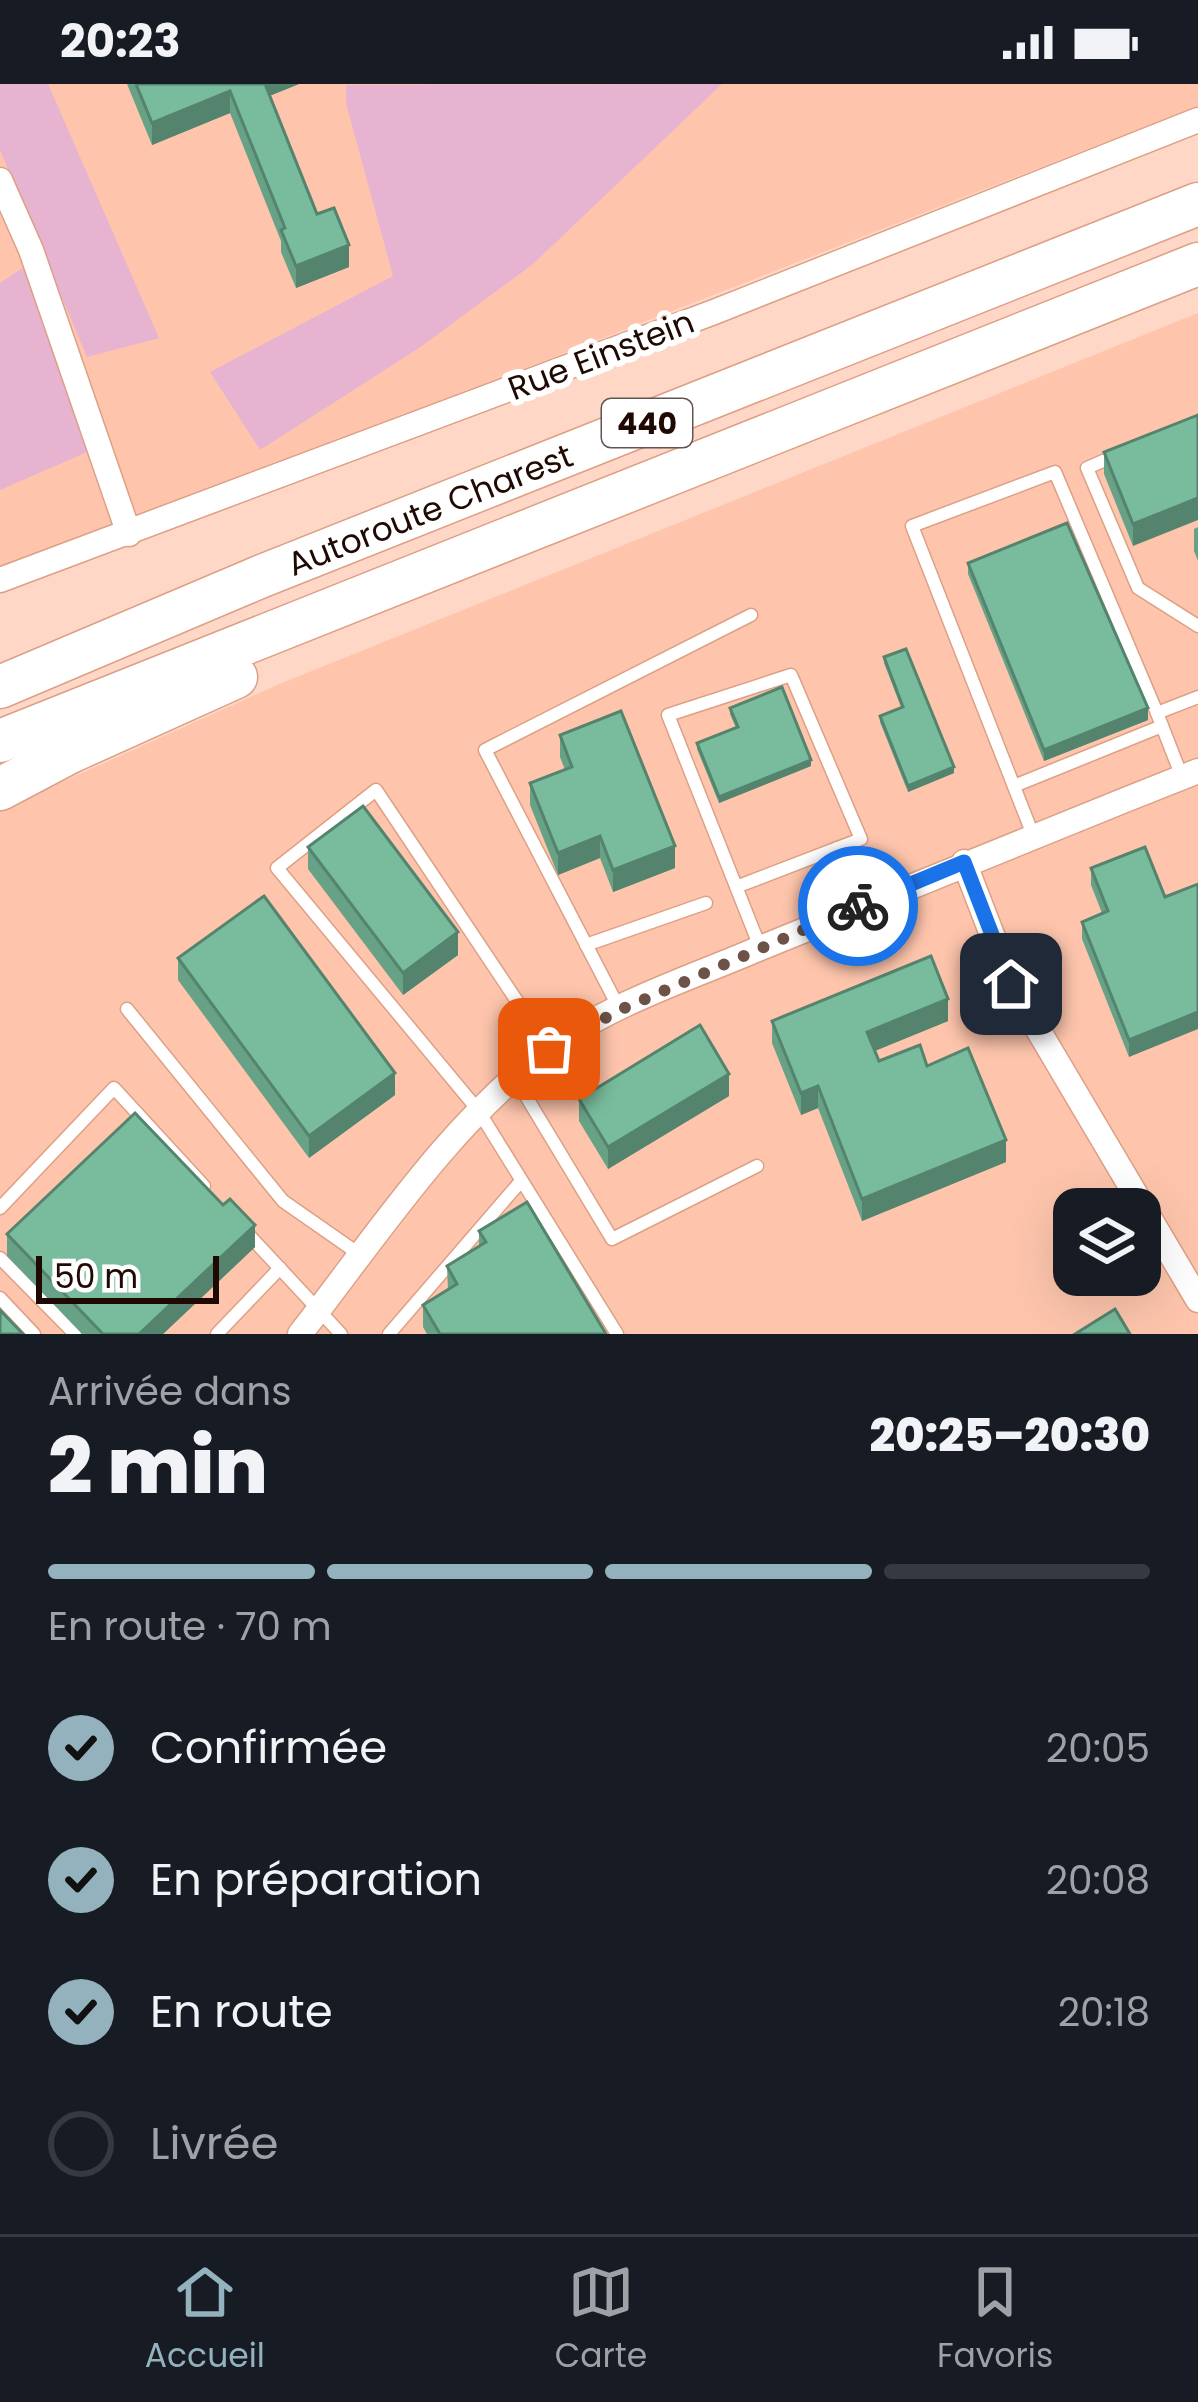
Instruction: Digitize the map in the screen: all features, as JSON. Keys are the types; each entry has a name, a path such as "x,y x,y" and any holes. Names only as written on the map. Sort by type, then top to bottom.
{"highway":[{"name":"Autoroute Charest","path":"0,687 262,576 1198,204"},
{"name":"Autoroute Charest","path":"0,741 1198,264"},
{"path":"0,789 70,752 261,666 472,554"},
{"path":"0,662 262,576"}],"street":[{"name":"Rue Einstein","path":"0,580 714,312 1198,120"},
{"path":"0,180 8,225 129,534"},
{"path":"300,1334 478,1111 549,1049 620,1010 760,948 1190,774"},
{"path":"964,862 1011,984 1198,1300"}],"lane":[{"path":"1142,445 1087,468 1138,588 1198,626"},
{"path":"1033,835 912,526 1055,472 1159,720 1190,774"},
{"path":"620,1010 485,750 751,615"},
{"path":"736,887 861,839 791,675 668,715 760,948"},
{"path":"1014,786 1159,720 1198,697"},
{"path":"549,1049 376,790 277,868 478,1111 617,1334"},
{"path":"837,848 866,903"},
{"path":"586,945 706,903"},
{"path":"127,1010 284,1202 360,1255"},
{"path":"515,1077 612,1239 757,1166"},
{"path":"0,1208 114,1088 220,1202"},
{"path":"389,1334 521,1181"},
{"path":"235,1219 341,1334"},
{"path":"0,1258 75,1334"},
{"path":"217,1334 280,1268"},
{"path":"0,1298 34,1334"}],"shaded area":[{"path":"0,84 1198,84 1198,106 0,573"},
{"path":"0,84 48,84 159,338 87,357 0,150"},
{"path":"722,84 533,264 419,348 260,450 210,372 393,276 346,103 346,85"},
{"path":"27,265 94,449 0,490 0,283"},
{"path":"1198,313 1198,1334 0,1334 0,810 277,685"}],"building":[{"path":"136,84 265,84 317,214 334,208 349,245 296,266 230,91 152,123"},
{"path":"1198,415 1198,498 1133,524 1104,452"},
{"path":"1067,523 1148,708 1044,750 968,563"},
{"path":"906,649 954,767 908,786 880,716 903,707 884,657"},
{"path":"782,687 811,760 719,797 697,743 738,727 730,708"},
{"path":"621,711 675,846 613,870 600,836 558,853 530,783 572,767 560,735"},
{"path":"363,806 458,932 403,973 308,847"},
{"path":"1145,847 1165,897 1198,884 1198,1012 1129,1040 1082,922 1108,911 1091,868"},
{"path":"264,896 395,1073 309,1136 178,958"},
{"path":"931,956 948,999 867,1032 879,1061 920,1045 927,1066 968,1048 1006,1140 862,1199 818,1086 801,1093 772,1021"},
{"path":"700,1025 729,1074 608,1147 579,1099"},
{"path":"135,1113 223,1205 230,1199 255,1225 139,1334 103,1334 7,1234"},
{"path":"527,1202 606,1334 440,1334 423,1305 457,1284 447,1266 486,1242 479,1231"},
{"path":"1115,1309 1130,1334 1075,1334"},
{"path":"0,1310 23,1334 0,1334"}],"way so far":[{"path":"549,1049 620,1010 858,906"}],"route":[{"path":"858,906 964,862 1011,984"}]}
